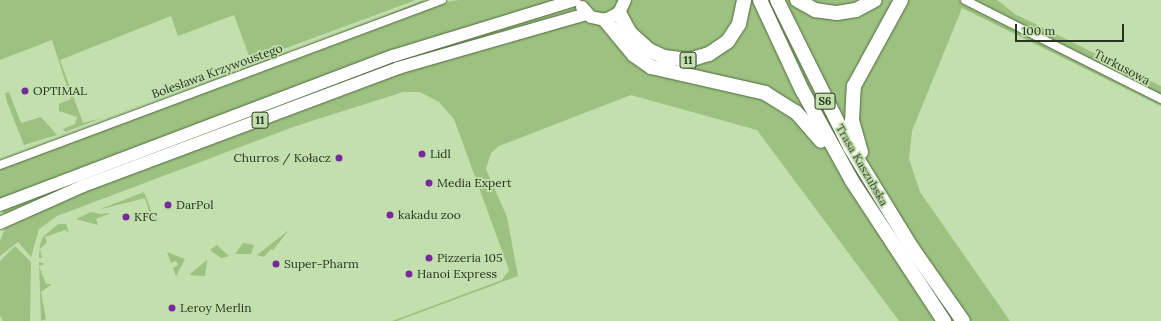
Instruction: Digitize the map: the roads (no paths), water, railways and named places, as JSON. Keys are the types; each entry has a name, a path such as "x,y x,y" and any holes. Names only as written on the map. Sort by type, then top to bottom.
{"highway":[{"name":"11","path":"619,13 630,33 649,50 664,57 689,60 709,54 728,41 739,24 744,0"},
{"name":"Trasa Kaszubska","path":"760,0 802,90 852,181 944,321"},
{"name":"Trasa Kaszubska","path":"777,0 829,108 880,198 963,321"},
{"path":"797,0 815,10 837,13 856,10 876,0"},
{"path":"880,198 855,135 852,99 860,72 901,0"},
{"path":"605,20 630,51 651,67 672,75 753,88 783,102 813,130 852,181"}],"main road":[{"name":"11","path":"0,205 393,56 575,0"},
{"path":"580,0 586,14 605,20 619,13 625,0"},
{"name":"11","path":"0,223 83,186 398,68 586,14"}],"street":[{"name":"Bolesława Krzywoustego","path":"0,166 442,0"},
{"name":"Turkusowa","path":"965,0 1161,99"}],"place":[{"name":"OPTIMAL","path":"25,91"},
{"name":"Lidl","path":"422,154"},
{"name":"Churros / Kołacz","path":"339,158"},
{"name":"Media Expert","path":"429,183"},
{"name":"DarPol","path":"168,205"},
{"name":"kakadu zoo","path":"390,215"},
{"name":"KFC","path":"126,217"},
{"name":"Pizzeria 105","path":"429,258"},
{"name":"Super-Pharm","path":"276,264"},
{"name":"Hanoi Express","path":"409,274"},
{"name":"Leroy Merlin","path":"172,308"}]}
